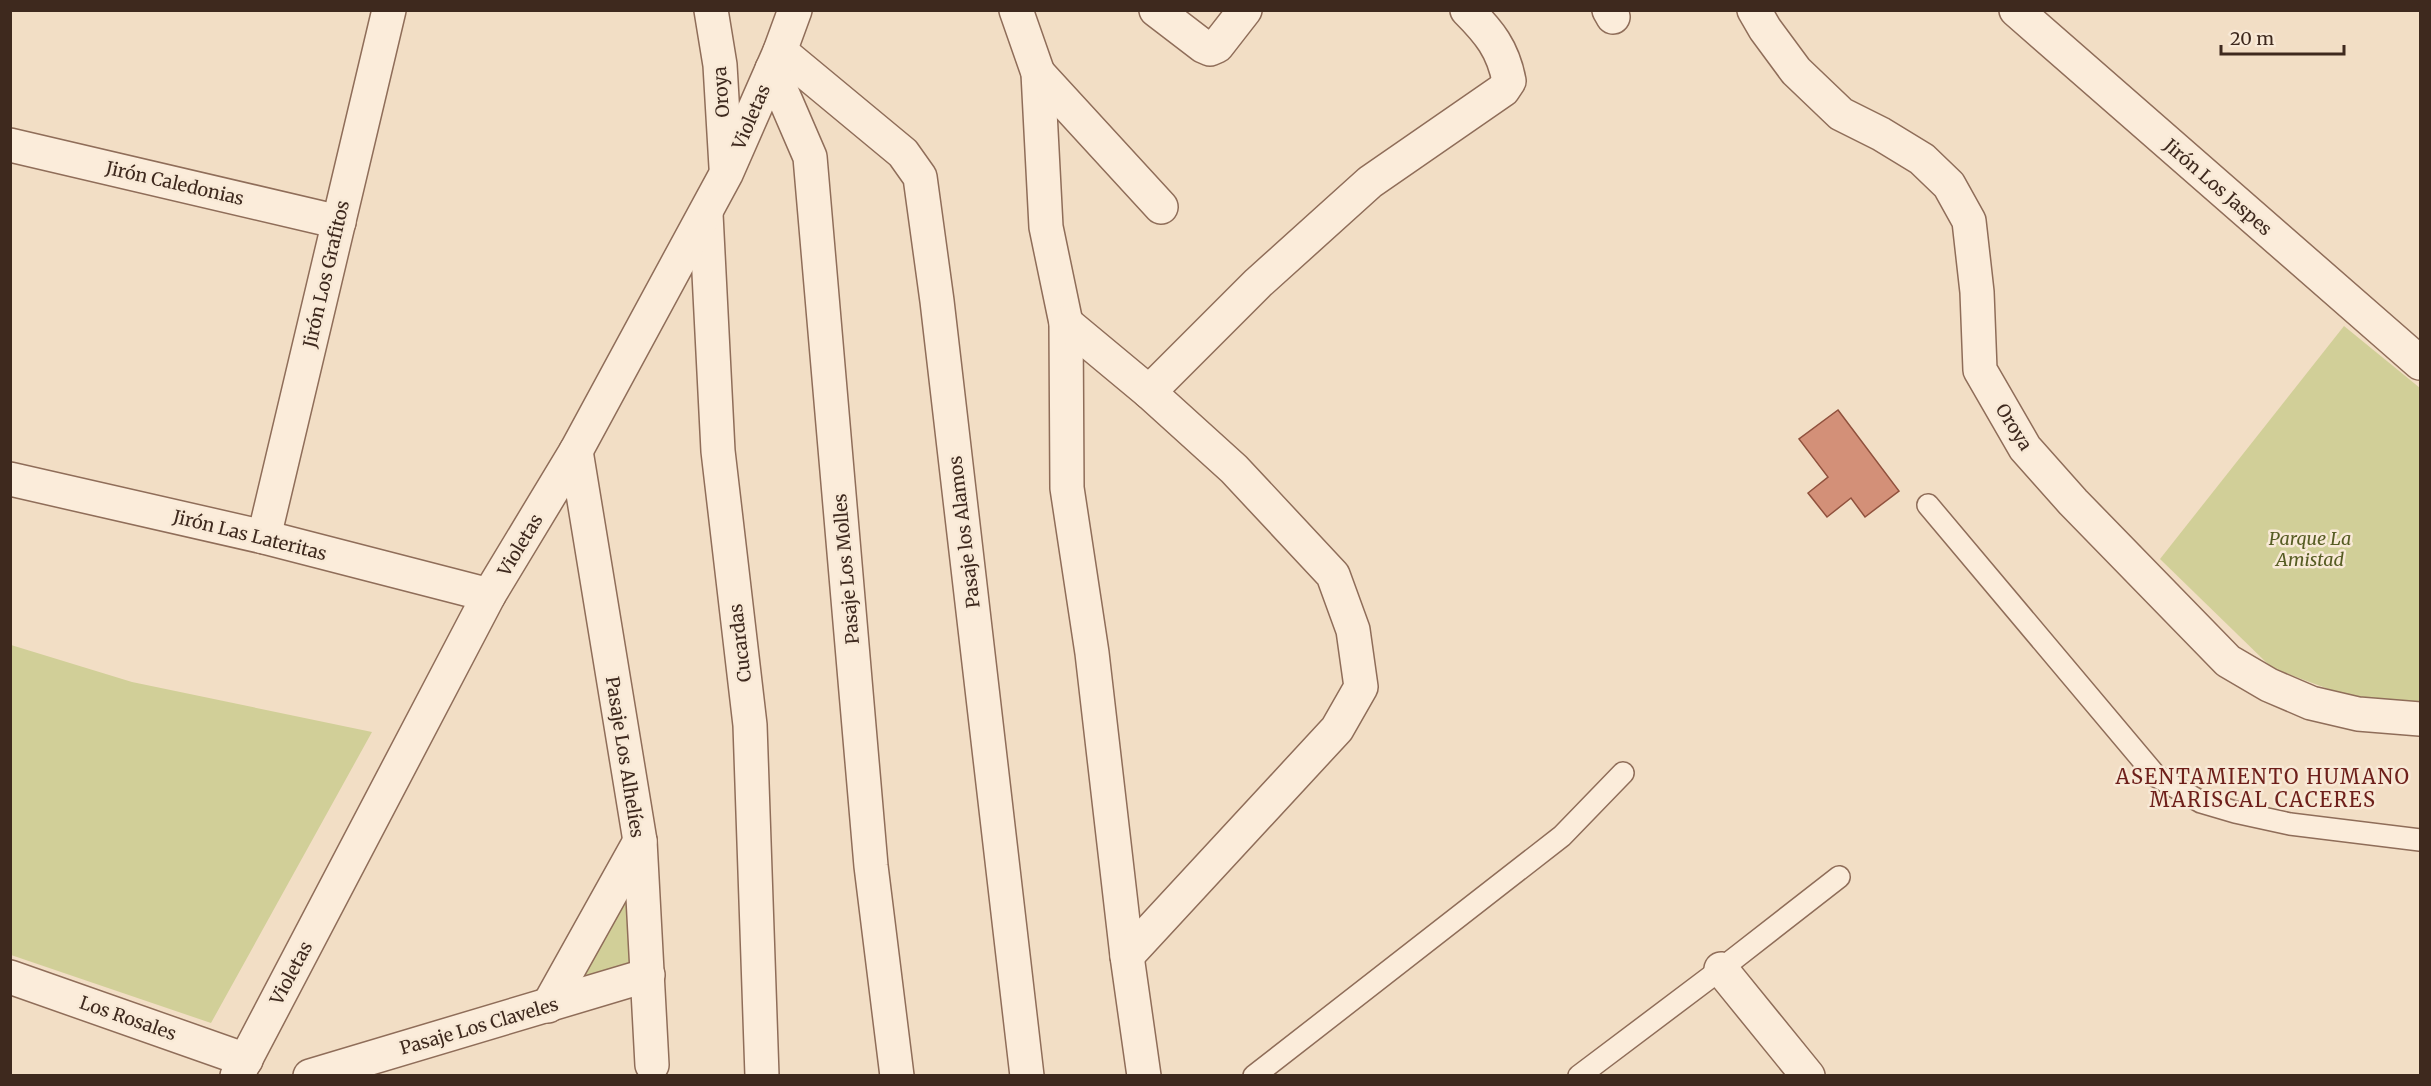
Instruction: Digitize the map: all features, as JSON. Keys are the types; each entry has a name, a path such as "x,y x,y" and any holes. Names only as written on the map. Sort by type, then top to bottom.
{"street":[{"name":"Jirón Los Grafitos","path":"264,537 389,10"},
{"name":"Oroya","path":"711,10 720,65 726,174"},
{"name":"Violetas","path":"241,1068 489,595 576,452 726,174 776,60 795,10"},
{"path":"1016,10 1038,73 1046,227 1066,323 1067,488 1092,653 1127,956 1144,1076"},
{"path":"1156,10 1210,49 1217,46 1245,10"},
{"path":"1149,392 1258,283 1370,182 1503,90 1509,81 1492,36 1467,10"},
{"name":"Oroya","path":"1754,10 1796,71 1841,114 1881,134 1922,159 1949,185 1969,221 1977,292 1980,370 2025,448 2073,502 2228,661 2269,685 2311,703 2358,714 2421,719"},
{"name":"Jirón Los Jaspes","path":"2016,10 2421,363"},
{"name":"Pasaje Los Molles","path":"776,60 810,157 871,866 897,1076"},
{"name":"Pasaje los Alamos","path":"776,60 903,153 920,177 937,301 1027,1076"},
{"path":"1038,73 1161,207"},
{"name":"Jirón Caledonias","path":"10,145 339,222"},
{"name":"Cucardas","path":"706,212 718,452 750,725 762,1076"},
{"path":"1066,323 1149,392 1234,470 1333,575 1353,630 1361,687 1337,729 1127,956"},
{"name":"Pasaje Los Alhelíes","path":"576,452 640,841 652,1065"},
{"name":"Jirón Las Lateritas","path":"10,478 264,537 489,595"},
{"path":"548,1006 640,841"},
{"path":"1721,969 1808,1076"},
{"name":"Pasaje Los Claveles","path":"310,1076 648,975"},
{"name":"Los Rosales","path":"10,977 241,1068"}],"lane":[{"path":"1928,505 2156,776 2201,802 2235,812 2290,824 2421,840"},
{"path":"1254,1076 1562,836 1623,773"},
{"path":"1580,1076 1839,877"}],"green space":[{"name":"Parque La Amistad","path":"2344,326 2420,388 2420,706 2398,705 2342,694 2272,668 2160,559"},
{"path":"11,645 132,682 372,732 211,1023 11,955"},
{"path":"631,880 642,967 567,988"}],"building":[{"path":"1838,410 1899,491 1865,517 1851,498 1827,517 1808,493 1828,477 1799,439"}],"district":[{"name":"ASENTAMIENTO HUMANO MARISCAL CACERES","path":"2263,788"}]}
